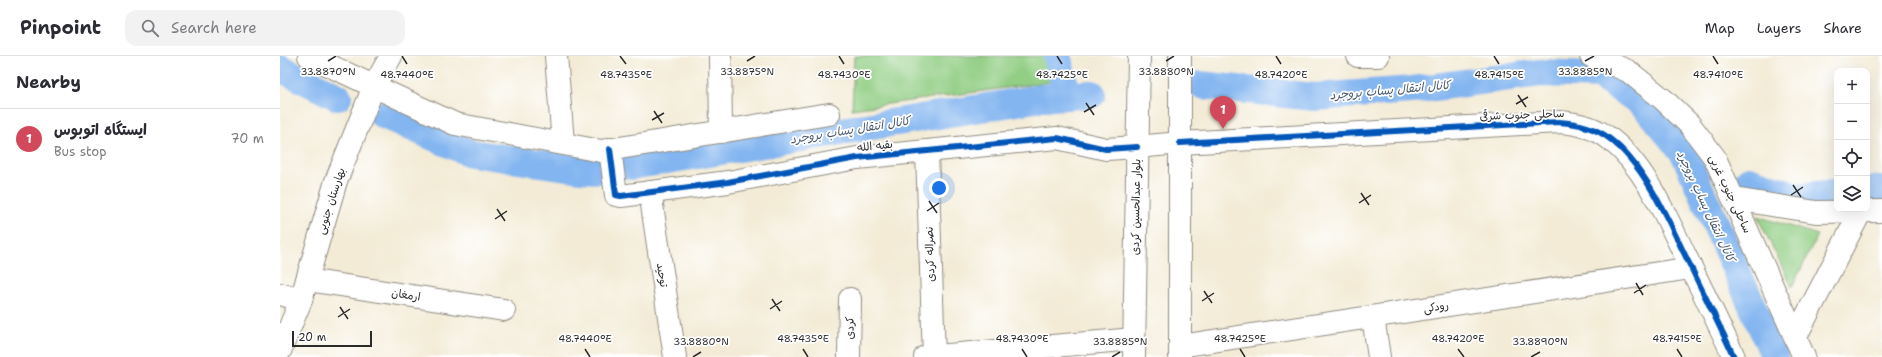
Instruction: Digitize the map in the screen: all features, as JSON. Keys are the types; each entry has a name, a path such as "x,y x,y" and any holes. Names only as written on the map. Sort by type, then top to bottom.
{"street":[{"path":"309,56 455,124 601,151 830,114"},
{"name":"بهارستان جنوبی","path":"280,351 301,300 336,181 374,86 391,56"},
{"path":"556,56 563,143"},
{"path":"720,56 721,132"},
{"name":"بلوار عبدالحسین کردی","path":"1134,348 1139,56"},
{"path":"1180,56 1180,351"},
{"path":"1358,56 1378,56"},
{"name":"ساحلی جنوب غربی","path":"1591,56 1628,71 1690,124 1715,158 1800,348"},
{"name":"ساحلی جنوب شرقی","path":"1138,147 1180,143 1539,123 1571,123 1594,130 1610,139 1627,156 1656,196 1734,357"},
{"name":"بقیه الله","path":"610,149 616,195 728,182 857,158 1057,138 1106,149 1138,147"},
{"name":"نصراله کردی","path":"927,152 931,357"},
{"name":"توحید","path":"650,192 675,357"},
{"path":"1734,199 1816,212 1872,211 1800,348"},
{"name":"رودکی","path":"1180,351 1374,317 1692,268"},
{"name":"ارمغان","path":"307,280 504,310"},
{"path":"280,294 301,300"},
{"name":"کردی","path":"849,357 850,300"},
{"path":"1374,317 1379,357"},
{"path":"931,357 1134,348"}],"green space":[{"path":"854,56 1047,56 1056,81 852,109"},
{"path":"1757,216 1818,235 1792,287"}],"waterway":[{"name":"کانال انتقال پساب بروجرد","path":"1057,56 1068,96"},
{"name":"کانال انتقال پساب بروجرد","path":"280,68 338,97"},
{"name":"کانال انتقال پساب بروجرد","path":"1201,85 1314,97 1412,90 1540,73 1598,75 1642,103 1684,153 1775,357"},
{"name":"کانال انتقال پساب بروجرد","path":"631,166 1041,98 1092,94"},
{"name":"کانال انتقال پساب بروجرد","path":"383,115 470,153 580,169 600,170"},
{"path":"1749,180 1799,197 1834,193"},
{"path":"1870,191 1882,189"}],"cycle path":[{"path":"1180,143 1559,122 1579,125 1592,129 1605,135 1622,150 1644,177 1670,223 1734,357"},
{"path":"610,149 616,195 621,196 728,182 857,158 1057,138 1106,149 1137,147"}],"place":[{"name":"ایستگاه اتوبوس","path":"1223,129"}]}
